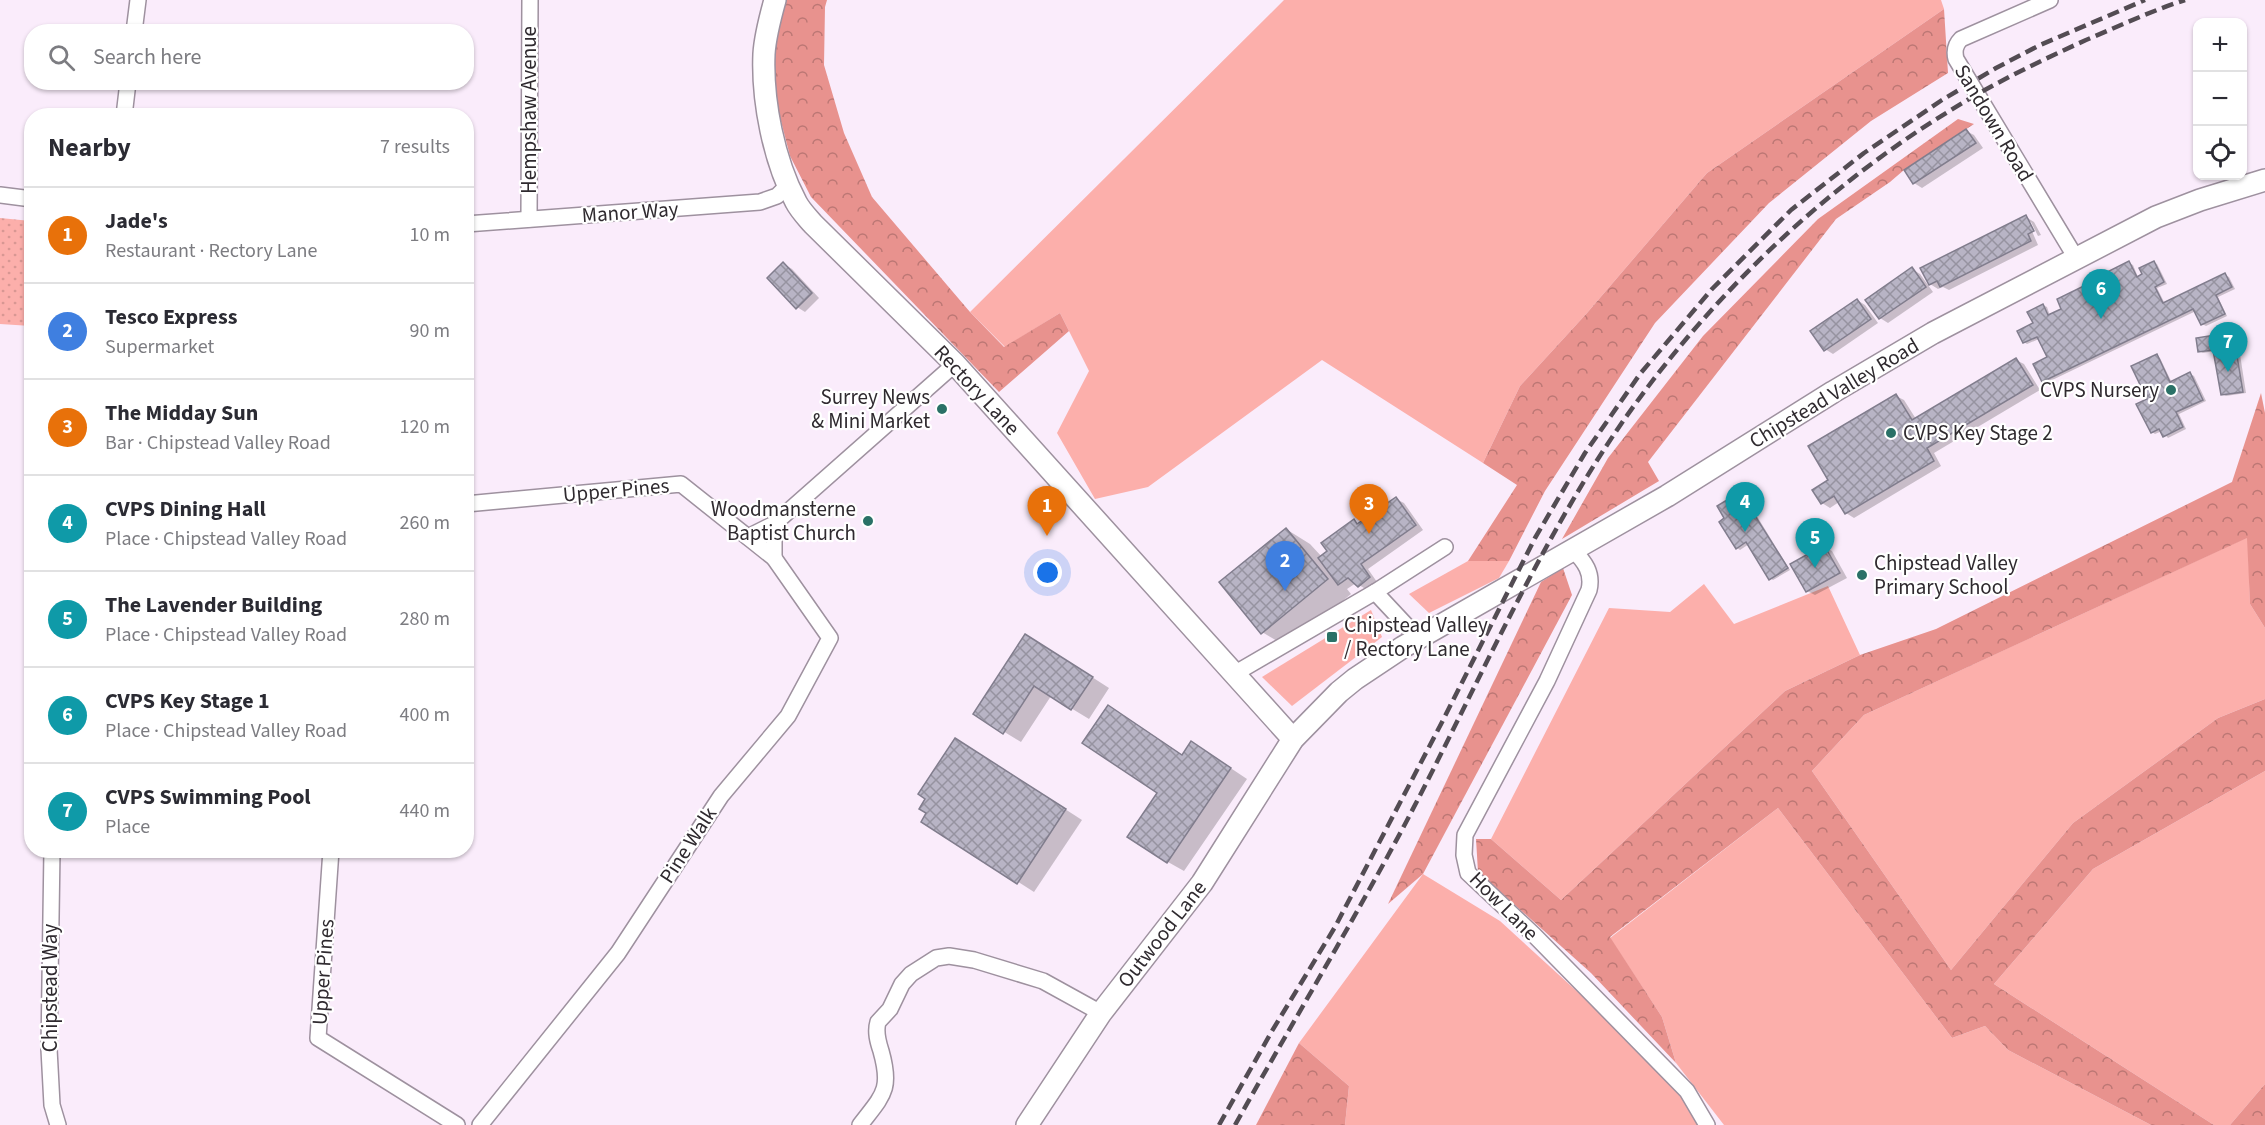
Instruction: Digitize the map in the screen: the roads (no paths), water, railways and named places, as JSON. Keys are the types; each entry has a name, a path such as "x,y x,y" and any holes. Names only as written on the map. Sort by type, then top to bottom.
{"main road":[{"name":"Rectory Lane","path":"775,0 766,33 764,82 774,142 797,205 813,224 955,364 1293,739"},
{"name":"Chipstead Valley Road","path":"1293,739 1340,692 1370,668 1418,638 1667,496 1833,392 1933,333 2179,207 2265,180"},
{"name":"Outwood Lane","path":"1027,1125 1101,1013 1202,883 1293,739"}],"street":[{"path":"135,24 138,0"},
{"name":"Hempshaw Avenue","path":"529,219 530,0"},
{"name":"Sandown Road","path":"2050,0 1961,39 1957,43 1954,54 2076,258"},
{"path":"125,108 127,90"},
{"name":"Manor Way","path":"474,223 760,202 777,196 788,185"},
{"path":"0,195 24,198"},
{"path":"748,537 774,524 955,364"},
{"name":"Upper Pines","path":"474,503 681,484 748,537"},
{"path":"774,524 774,558"},
{"name":"Pine Walk","path":"480,1125 618,953 721,796 788,716 830,638 774,558 748,537"},
{"path":"1234,674 1375,592 1445,547"},
{"name":"How Lane","path":"1574,550 1589,570 1592,580 1589,590 1547,681 1465,835 1464,855 1468,873 1534,935 1686,1091 1707,1125"},
{"path":"1375,592 1418,638"},
{"name":"Chipstead Way","path":"52,858 49,1049 52,1105 58,1125"},
{"name":"Upper Pines","path":"330,858 318,1038 456,1125"},
{"path":"860,1125 882,1095 886,1082 878,1040 878,1022 890,1009 902,984 922,965 936,958 949,956 974,960 1043,981 1101,1013"},
{"path":"44,1125 52,1105"}],"railway":[{"path":"1219,1125 1335,927 1535,538 1585,453 1640,374 1712,289 1791,210 1864,153 1942,100 1996,68 2040,45 2145,0"},
{"path":"1235,1125 1404,826 1520,596 1569,506 1631,410 1669,360 1710,312 1800,222 1899,144 1967,100 2017,73 2086,40 2185,0"}],"place":[{"name":"CVPS Key Stage 1","path":"2101,319"},
{"name":"CVPS Swimming Pool","path":"2228,372"},
{"name":"CVPS Nursery","path":"2171,390"},
{"name":"Surrey News & Mini Market","path":"942,409"},
{"name":"CVPS Key Stage 2","path":"1891,433"},
{"name":"Woodmansterne Baptist Church","path":"868,521"},
{"name":"CVPS Dining Hall","path":"1745,532"},
{"name":"The Midday Sun","path":"1369,534"},
{"name":"Jade's","path":"1047,536"},
{"name":"The Lavender Building","path":"1815,568"},
{"name":"Chipstead Valley Primary School","path":"1862,575"},
{"name":"Tesco Express","path":"1285,591"},
{"name":"Chipstead Valley / Rectory Lane","path":"1332,637"}]}
